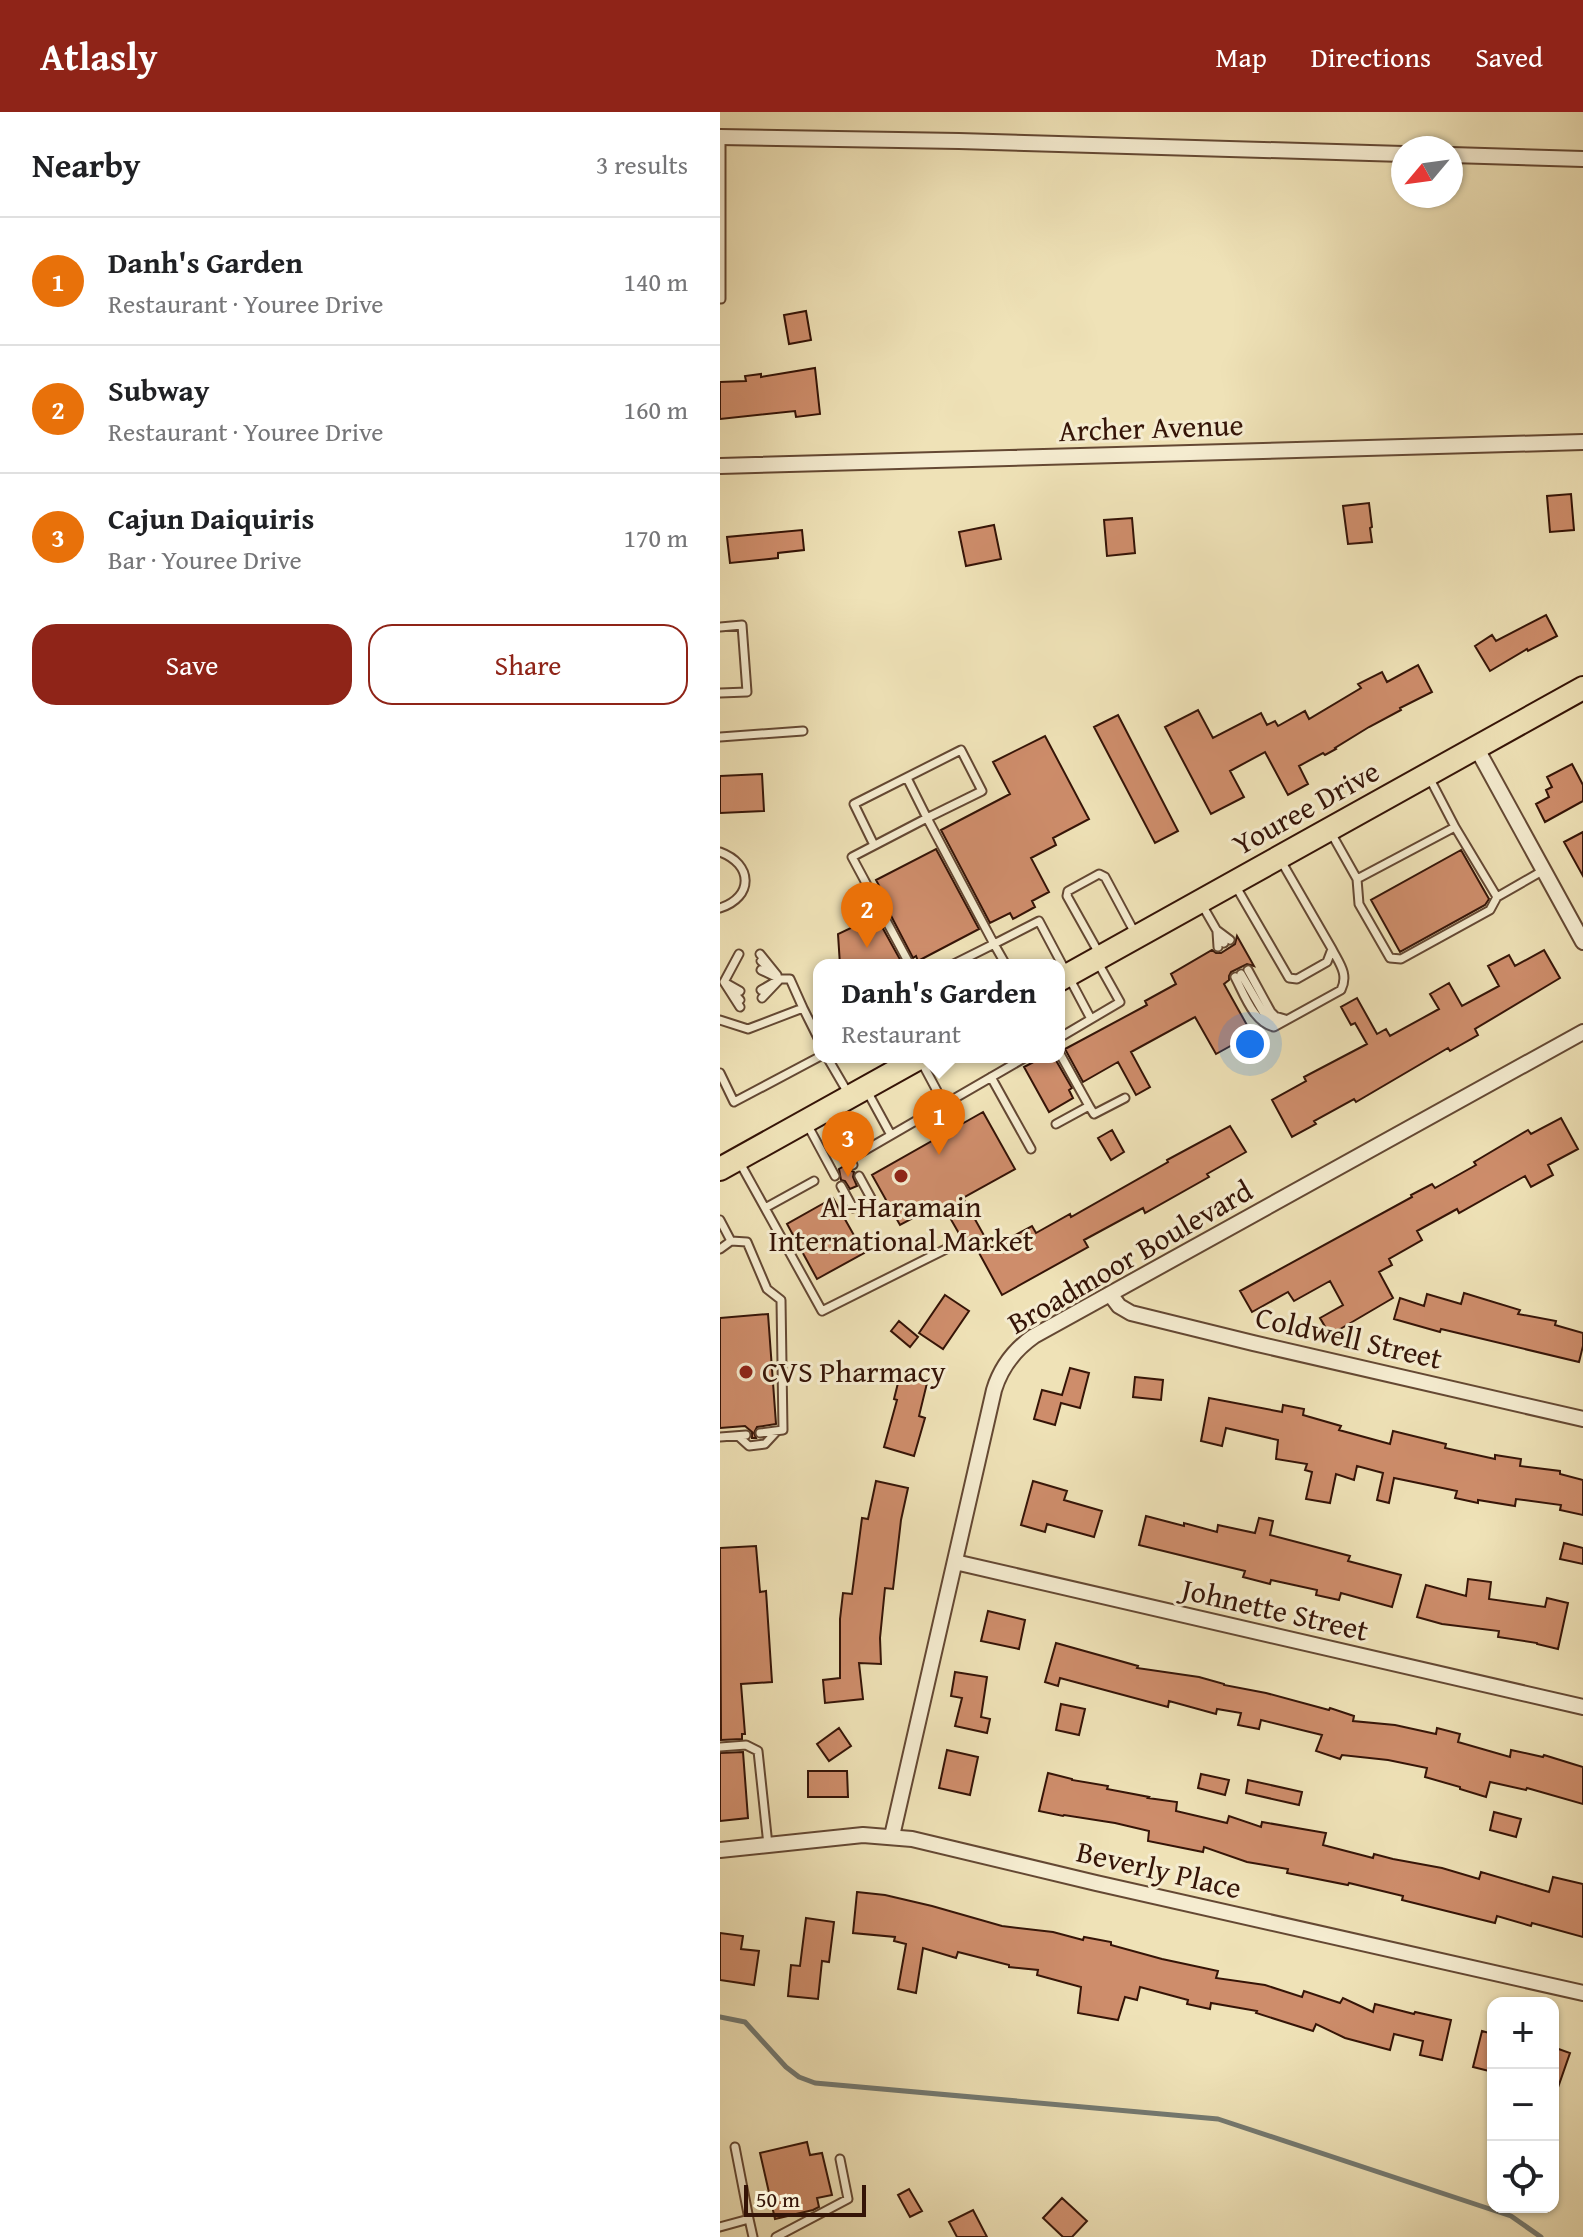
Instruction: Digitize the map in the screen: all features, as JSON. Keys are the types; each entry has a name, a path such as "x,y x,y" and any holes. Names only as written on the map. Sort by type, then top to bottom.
{"main road":[{"name":"Youree Drive","path":"1065,977 1583,688"},
{"path":"726,1165 909,1063"}],"street":[{"path":"720,137 1391,154"},
{"path":"1463,155 1583,159"},
{"name":"Archer Avenue","path":"720,466 1583,442"},
{"path":"1476,747 1583,942"},
{"name":"Broadmoor Boulevard","path":"892,1836 994,1390 1002,1369 1022,1344 1583,1032"},
{"name":"Coldwell Street","path":"1110,1294 1119,1306 1131,1313 1583,1419"},
{"name":"Johnette Street","path":"955,1562 1583,1707"},
{"name":"Beverly Place","path":"720,1850 863,1835 912,1839 1583,1993"}],"lane":[{"path":"720,137 721,299"},
{"path":"720,627 742,625 747,692 720,693"},
{"path":"720,737 803,731"},
{"path":"874,845 854,804 961,750 982,791 852,857 907,959"},
{"path":"1427,774 1497,897"},
{"path":"907,778 1003,959"},
{"path":"1357,879 1455,827"},
{"path":"1329,829 1357,879 1359,904 1390,958 1401,959 1490,910 1497,897 1544,870"},
{"path":"720,852 735,858 744,870 746,885 730,905 720,908"},
{"path":"1279,857 1332,949 1343,971 1344,985 1341,990 1287,1020 1274,1027 1259,1020 1241,973 1271,1012 1287,1020"},
{"path":"1065,1034 1120,1002 1067,896 1068,891 1099,874 1105,877 1137,937"},
{"path":"1234,883 1289,978 1297,979 1327,962 1332,949"},
{"path":"1200,901 1224,943 1217,930"},
{"path":"965,959 1039,921 1055,959"},
{"path":"722,982 739,958"},
{"path":"780,979 761,962 780,979 790,979 803,1008 813,1020"},
{"path":"722,982 739,971"},
{"path":"780,979 762,998 780,979"},
{"path":"1065,981 1091,1019"},
{"path":"722,982 740,999 722,982"},
{"path":"720,1020 748,1029 803,1008"},
{"path":"720,1073 734,1102 813,1060"},
{"path":"832,1063 891,1135"},
{"path":"923,1063 944,1104"},
{"path":"815,1116 851,1162 1015,1063"},
{"path":"1065,1063 1094,1114 1125,1098"},
{"path":"991,1077 1031,1149"},
{"path":"1056,1124 1089,1106"},
{"path":"815,1116 835,1176"},
{"path":"726,1165 765,1208 822,1311 948,1248"},
{"path":"841,1186 853,1208 871,1198 859,1176"},
{"path":"765,1208 814,1181"},
{"path":"720,1220 731,1241"},
{"path":"720,1249 731,1241 747,1242 767,1289 781,1300 783,1430 760,1433"},
{"path":"720,1437 742,1435 749,1446 765,1444 777,1431"},
{"path":"720,1747 746,1745 758,1751 768,1845"},
{"path":"735,2147 753,2237"},
{"path":"776,2237 848,2199 840,2159"},
{"path":"720,2227 749,2219"}],"building":[{"path":"806,311 811,340 789,344 784,315"},
{"path":"815,368 820,414 796,417 795,411 720,419 720,382 746,381 745,376 761,374 761,377"},
{"path":"1571,494 1574,530 1550,532 1547,496"},
{"path":"1369,503 1372,542 1348,544 1343,506"},
{"path":"1132,518 1135,553 1107,556 1104,520"},
{"path":"994,525 1001,559 966,566 959,532"},
{"path":"802,530 804,550 778,553 778,558 730,563 727,537"},
{"path":"1546,615 1557,636 1490,671 1475,646 1492,635 1496,641"},
{"path":"1418,665 1432,692 1400,708 1336,749 1299,766 1308,784 1288,795 1265,752 1230,771 1244,797 1211,814 1165,727 1198,710 1213,738 1261,713 1267,725 1275,721 1278,726 1305,711 1309,719 1361,688 1358,684 1382,672 1387,682"},
{"path":"1118,715 1178,831 1155,843 1094,727"},
{"path":"1045,736 1089,819 1053,838 1056,845 1031,858 1049,892 1032,901 1035,907 1013,919 1010,913 990,923 941,830 1010,794 993,762"},
{"path":"1572,764 1583,785 1583,801 1545,822 1536,804 1549,797 1546,790 1552,787 1547,777"},
{"path":"762,774 764,811 720,813 720,776"},
{"path":"1583,832 1583,876 1564,842"},
{"path":"936,849 979,929 922,959 913,958 876,880"},
{"path":"1461,850 1489,899 1485,905 1400,952 1371,900"},
{"path":"876,916 900,959 840,959 838,934"},
{"path":"1237,936 1254,966 1247,964 1231,972 1224,984 1252,1034 1216,1054 1195,1017 1131,1052 1150,1087 1136,1095 1118,1062 1083,1082 1065,1049 1147,1005 1145,1001 1176,984 1171,974 1212,950 1221,953 1235,944"},
{"path":"1544,950 1560,978 1475,1029 1478,1035 1450,1051 1448,1048 1356,1102 1354,1099 1292,1137 1272,1100 1306,1081 1304,1077 1367,1044 1341,1007 1357,998 1377,1034 1386,1029 1390,1036 1439,1009 1430,994 1449,983 1462,1006 1499,986 1488,966 1509,955 1515,966"},
{"path":"1032,1063 1057,1063 1072,1088 1069,1090 1073,1098 1049,1112 1024,1067"},
{"path":"983,1112 1015,1169 963,1198 991,1248 1032,1226 1036,1233 1070,1214 1071,1217 1230,1126 1246,1152 1145,1213 1143,1208 1084,1240 1088,1247 1002,1295 972,1240 965,1244 945,1209 930,1217 926,1211 900,1225 872,1175"},
{"path":"1561,1118 1578,1149 1548,1165 1553,1175 1531,1187 1525,1176 1459,1213 1457,1209 1417,1231 1422,1240 1389,1259 1392,1265 1379,1272 1393,1298 1330,1335 1320,1318 1343,1305 1330,1281 1294,1301 1288,1292 1252,1312 1240,1291 1411,1195 1432,1184 1435,1188 1528,1130 1531,1134"},
{"path":"1112,1130 1124,1152 1111,1160 1098,1138"},
{"path":"846,1165 854,1172 857,1186 850,1189 841,1180 839,1169"},
{"path":"833,1198 864,1253 817,1279 787,1224"},
{"path":"1464,1293 1520,1310 1518,1314 1556,1321 1555,1325 1583,1333 1579,1362 1394,1319 1400,1298 1424,1306 1427,1294 1461,1304"},
{"path":"945,1295 969,1311 943,1349 919,1333"},
{"name":"CVS Pharmacy","path":"768,1314 776,1424 757,1427 754,1433 756,1438 752,1438 752,1432 745,1426 720,1428 720,1318"},
{"path":"899,1321 918,1337 910,1347 891,1331"},
{"path":"1070,1368 1089,1373 1080,1408 1061,1403 1055,1425 1034,1419 1042,1390 1062,1395"},
{"path":"901,1371 928,1379 919,1416 925,1418 914,1456 884,1447 897,1400 894,1399"},
{"path":"1135,1377 1163,1380 1161,1400 1133,1397"},
{"path":"1209,1398 1282,1412 1283,1405 1304,1409 1303,1415 1341,1426 1339,1430 1390,1444 1393,1431 1446,1444 1445,1448 1495,1459 1495,1455 1521,1459 1520,1466 1560,1471 1560,1474 1583,1480 1583,1515 1560,1510 1561,1505 1516,1499 1515,1506 1478,1500 1478,1503 1455,1498 1457,1491 1394,1478 1389,1503 1377,1500 1383,1473 1357,1466 1354,1480 1336,1474 1330,1503 1306,1499 1312,1472 1305,1470 1307,1464 1276,1459 1278,1440 1226,1428 1222,1446 1201,1441"},
{"path":"876,1481 908,1488 893,1589 885,1588 881,1664 859,1663 863,1699 825,1703 823,1680 840,1678 843,1593 852,1594 862,1518 868,1519"},
{"path":"1033,1481 1067,1491 1064,1500 1102,1511 1094,1537 1047,1524 1045,1532 1021,1525"},
{"path":"1146,1516 1217,1532 1218,1525 1255,1533 1259,1518 1273,1521 1270,1535 1350,1556 1348,1561 1401,1575 1392,1607 1341,1593 1339,1600 1316,1595 1317,1590 1271,1580 1270,1584 1243,1577 1245,1571 1139,1545"},
{"path":"1564,1543 1583,1548 1583,1564 1560,1559"},
{"path":"756,1546 760,1592 766,1591 772,1682 741,1684 745,1734 742,1734 742,1739 721,1740 720,1548"},
{"path":"1468,1579 1491,1582 1489,1599 1545,1607 1547,1598 1568,1603 1558,1649 1498,1637 1499,1631 1442,1624 1417,1617 1426,1585 1466,1596"},
{"path":"988,1611 1025,1620 1019,1649 981,1641"},
{"path":"1056,1643 1137,1668 1199,1677 1330,1708 1354,1716 1353,1721 1395,1725 1436,1734 1437,1728 1460,1734 1458,1742 1510,1757 1511,1750 1544,1755 1583,1767 1583,1804 1527,1788 1490,1782 1486,1797 1425,1777 1427,1768 1342,1755 1340,1759 1316,1751 1322,1735 1261,1720 1259,1729 1238,1725 1241,1713 1217,1709 1216,1714 1169,1701 1168,1707 1060,1678 1058,1686 1045,1682"},
{"path":"955,1672 987,1677 981,1717 990,1719 987,1733 955,1726 962,1698 951,1696"},
{"path":"1061,1704 1085,1709 1079,1735 1056,1730"},
{"path":"839,1728 851,1746 829,1761 817,1744"},
{"path":"947,1750 978,1757 970,1795 939,1788"},
{"path":"743,1752 748,1818 720,1821 720,1753"},
{"path":"808,1771 847,1771 848,1797 808,1797"},
{"path":"1048,1773 1108,1786 1107,1789 1177,1802 1176,1811 1227,1823 1229,1816 1261,1827 1262,1822 1326,1833 1323,1845 1373,1858 1374,1854 1479,1879 1481,1872 1549,1892 1553,1877 1583,1884 1583,1937 1497,1916 1495,1923 1349,1883 1287,1873 1288,1869 1247,1862 1204,1847 1203,1852 1148,1841 1149,1831 1039,1811"},
{"path":"1201,1774 1229,1780 1225,1795 1198,1788"},
{"path":"1248,1780 1302,1792 1299,1805 1246,1793"},
{"path":"1494,1812 1521,1819 1516,1837 1490,1830"},
{"path":"857,1892 932,1906 1002,1926 1111,1942 1111,1945 1162,1959 1218,1971 1216,1978 1265,1985 1302,1997 1304,1991 1340,2003 1343,1998 1373,2012 1375,2004 1451,2020 1442,2060 1420,2055 1423,2041 1394,2034 1390,2050 1345,2038 1316,2024 1313,2031 1257,2011 1211,2003 1210,2009 1140,1987 1137,2000 1125,1997 1118,2020 1078,2013 1081,1987 1037,1975 1038,1970 1009,1967 958,1952 956,1958 923,1948 916,1993 898,1989 906,1944 894,1941 895,1937 853,1933"},
{"path":"806,1918 834,1922 829,1962 822,1961 818,1999 788,1996 791,1965 800,1966"},
{"path":"720,1933 743,1936 741,1949 759,1951 754,1985 720,1980"},
{"path":"1482,2031 1487,2032 1487,2070 1473,2067"},
{"path":"1559,2049 1570,2053 1559,2085"},
{"path":"807,2142 810,2155 822,2153 832,2195 817,2198 819,2207 813,2210 775,2219 760,2153"},
{"path":"909,2189 922,2211 910,2217 898,2195"},
{"path":"1062,2198 1087,2221 1072,2237 1063,2237 1043,2218"},
{"path":"973,2210 987,2237 957,2237 949,2222"}],"waterway":[{"path":"720,2017 745,2022 786,2067 799,2077 815,2083 1218,2119 1511,2216 1541,2237"}],"place":[{"name":"Subway","path":"867,948"},
{"name":"Danh's Garden","path":"939,1155"},
{"name":"Al-Haramain International Market","path":"901,1176"},
{"name":"Cajun Daiquiris","path":"848,1177"},
{"name":"CVS Pharmacy","path":"746,1372"}]}
